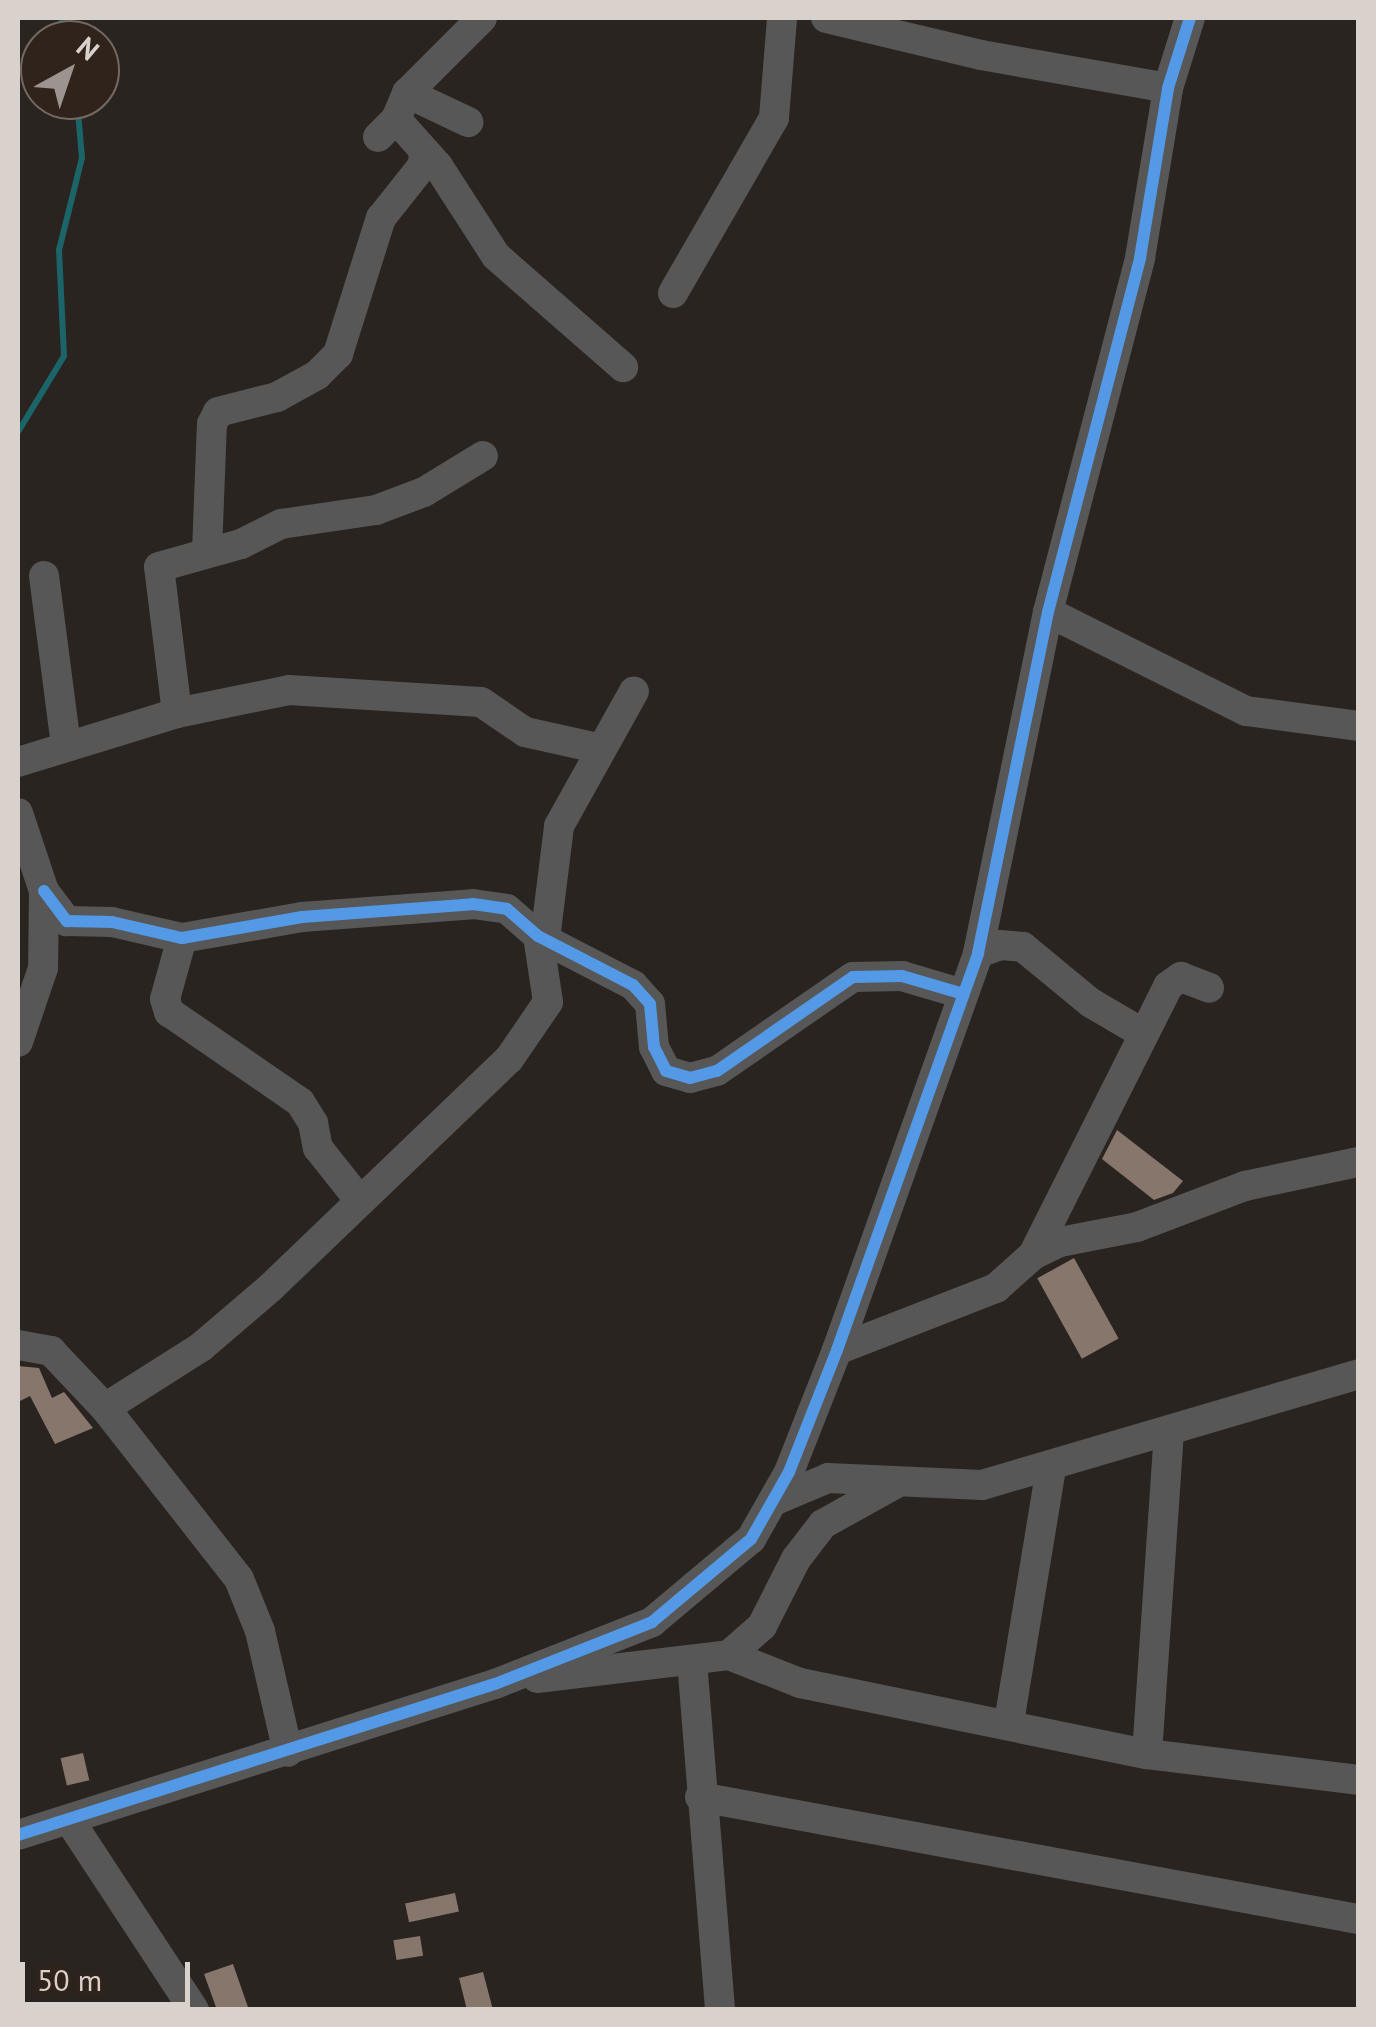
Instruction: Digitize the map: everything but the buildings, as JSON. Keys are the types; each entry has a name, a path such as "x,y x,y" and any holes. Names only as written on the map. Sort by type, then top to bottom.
{"street":[{"path":"394,116 482,18"},
{"path":"673,292 774,118 782,18"},
{"path":"826,18 981,55 1168,88"},
{"path":"18,1835 494,1684 652,1622 726,1566 776,1500 836,1350 978,952 1048,612 1140,258 1168,88 1190,18"},
{"path":"394,116 468,122"},
{"path":"394,116 424,151 496,256 623,367"},
{"path":"208,552 212,424 218,412 277,398 317,375 338,354 381,218 424,165 424,151"},
{"path":"177,713 159,567 281,524 376,510 424,492 483,456"},
{"path":"44,576 66,746"},
{"path":"1048,612 1246,711 1358,726"},
{"path":"18,762 177,713 288,690 481,702 525,732 598,748"},
{"path":"105,1408 201,1347 422,1147 533,1032 548,1002 543,947 559,826 598,748 634,691"},
{"path":"18,813 44,892 42,968 18,1042"},
{"path":"44,892 67,920 112,922 182,938 302,917 473,904 507,909 543,947 581,955 634,985 650,1004 654,1048 666,1071 690,1078 716,1071 852,978 902,976 963,994"},
{"path":"182,938 165,999 169,1012 300,1102 314,1122 318,1148 360,1200"},
{"path":"978,952 1001,944 1023,948 1091,1003 1144,1034"},
{"path":"1033,1256 1173,980 1210,988"},
{"path":"836,1350 996,1288 1033,1256 1060,1242 1137,1227 1246,1186 1358,1162"},
{"path":"18,1345 51,1350 105,1408 238,1579 260,1631 288,1752"},
{"path":"776,1500 828,1478 982,1485 1051,1469 1358,1374"},
{"path":"1148,1754 1169,1434"},
{"path":"1009,1722 1051,1469"},
{"path":"494,1684 729,1655 762,1626 796,1559 824,1524 896,1484"},
{"path":"729,1655 800,1683 1009,1722 1148,1754 1358,1780"},
{"path":"692,1662 720,2010"},
{"path":"700,1797 1358,1919"},
{"path":"70,1821 194,2010"}],"waterway":[{"path":"18,432 64,356 59,250 82,158 79,120"}],"cycle path":[{"path":"18,1835 495,1684 652,1622 751,1539 789,1472 837,1350 978,953 1048,612 1140,258 1168,88 1190,18"},
{"path":"44,891 67,921 112,922 182,938 302,917 473,904 507,909 538,936 633,985 650,1004 654,1047 666,1071 690,1078 717,1071 853,977 902,976 963,994"}]}
